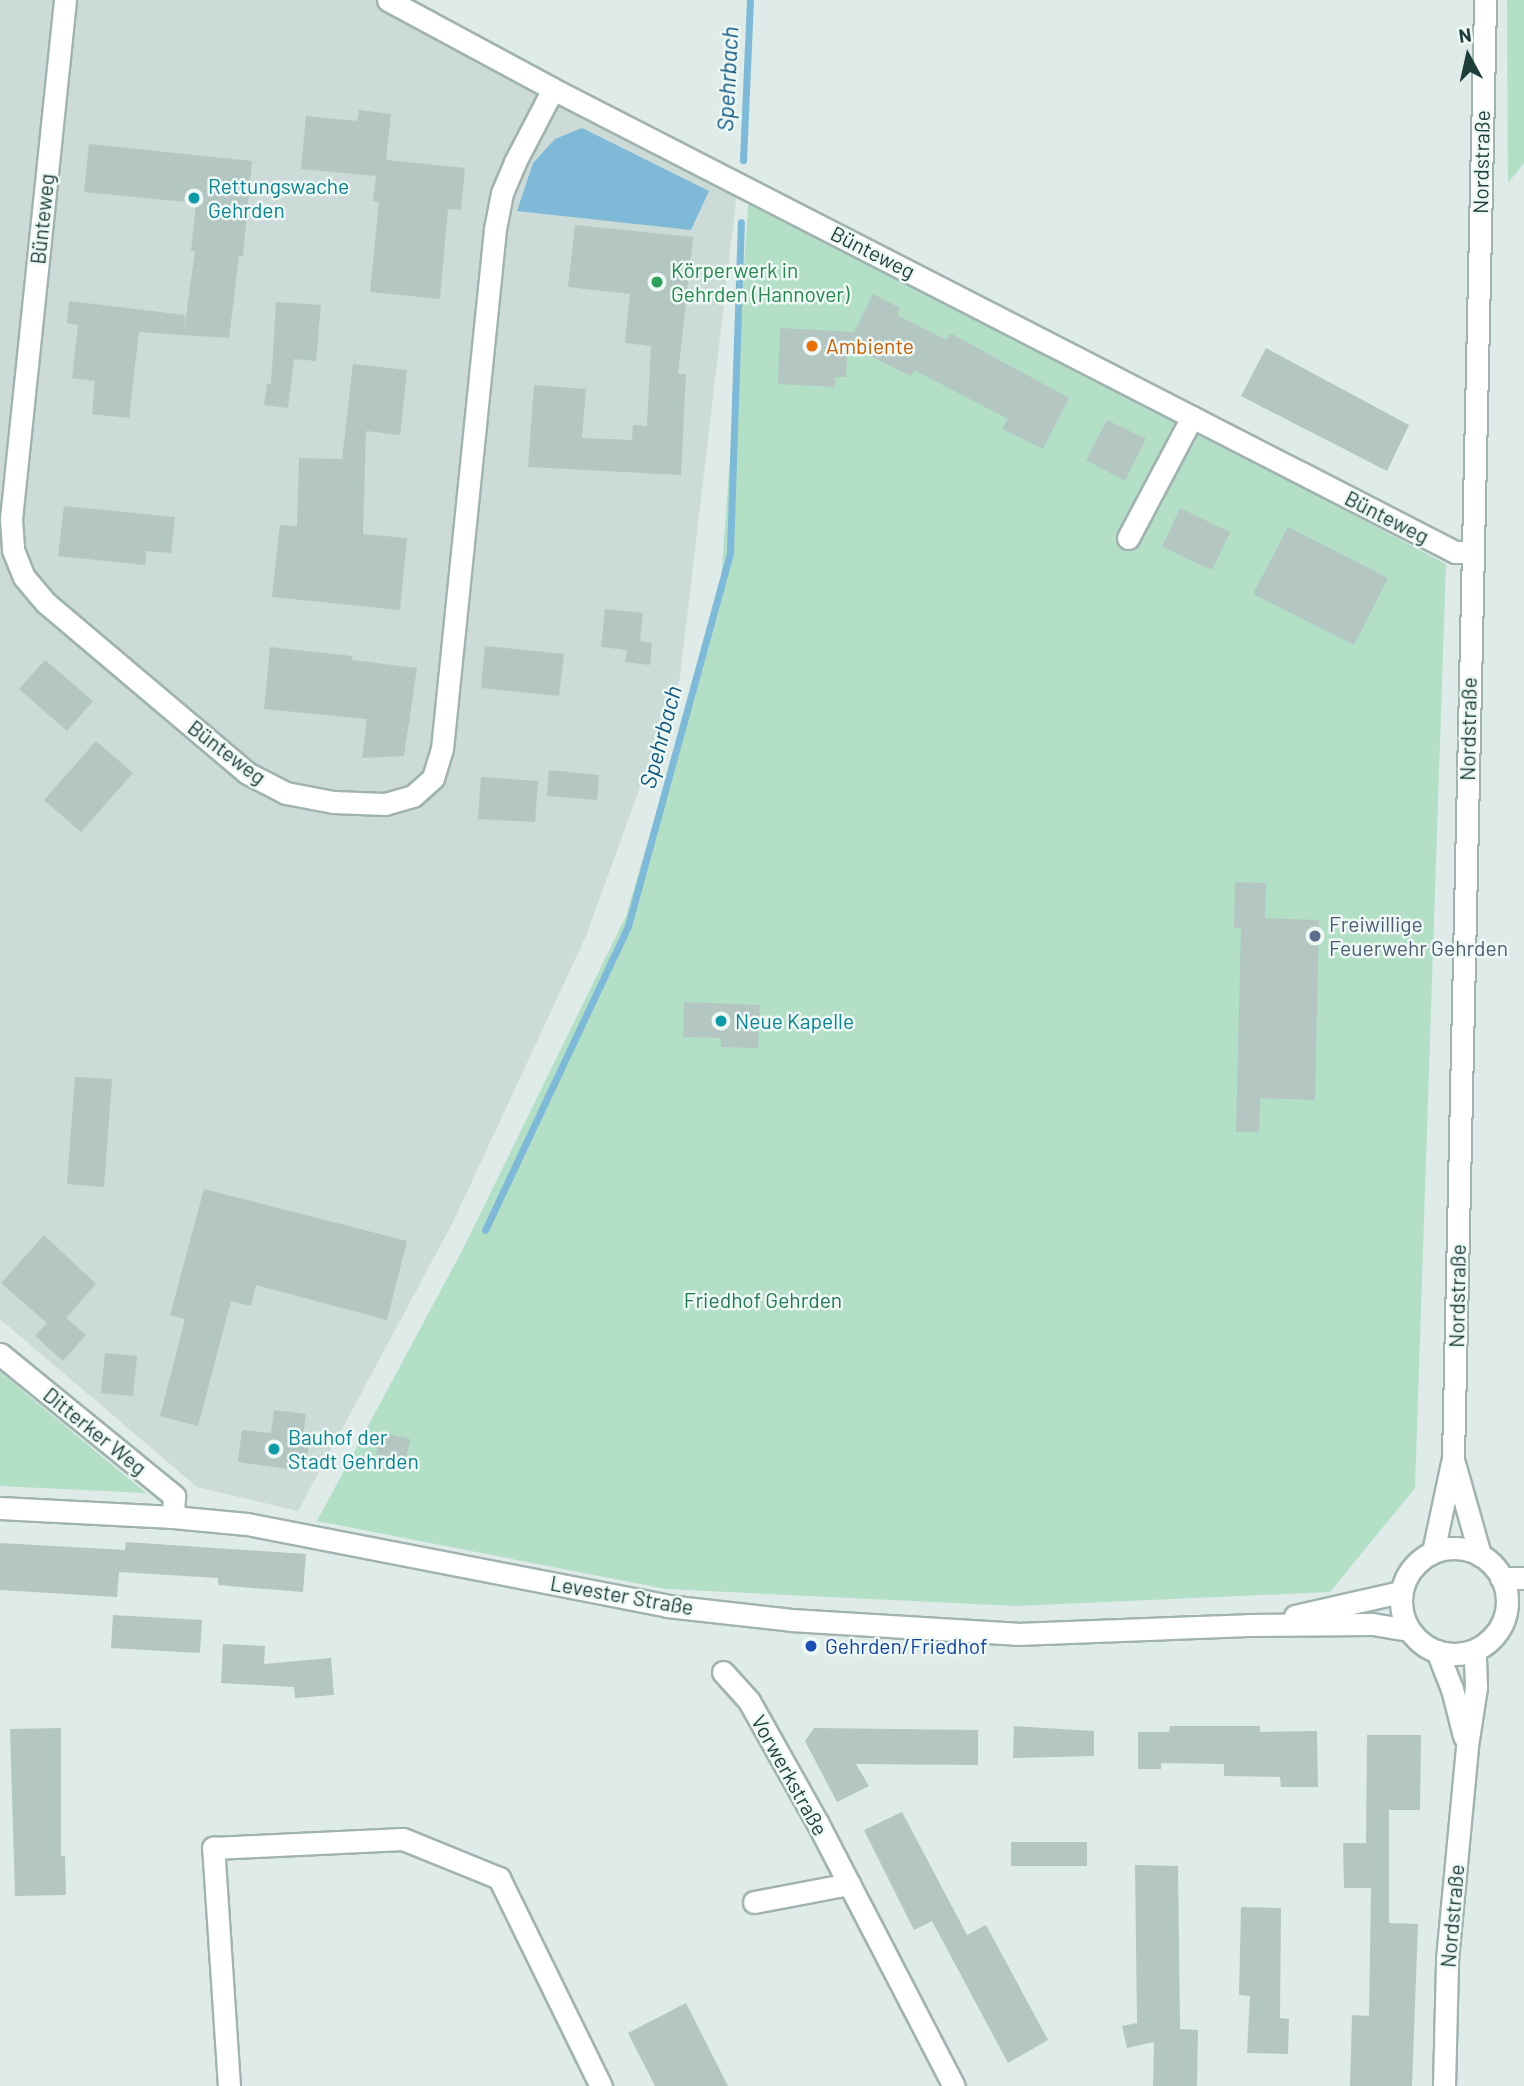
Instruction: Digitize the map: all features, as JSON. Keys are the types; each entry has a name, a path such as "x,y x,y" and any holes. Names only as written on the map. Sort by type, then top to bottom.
{"street":[{"name":"Bünteweg","path":"65,0 11,519 13,550 24,578 46,603 247,773 286,793 333,802 385,804 413,796 433,778 442,749 495,229 502,193 514,162 553,89"},
{"name":"Bünteweg","path":"388,0 553,89 1455,552 1472,551"},
{"name":"Nordstraße","path":"1433,1552 1453,1458 1485,0"},
{"path":"1128,538 1192,417"},
{"name":"Ditterker Weg","path":"0,1354 174,1496 173,1517"},
{"name":"Nordstraße","path":"1453,1458 1480,1555"},
{"name":"Levester Straße","path":"0,1508 173,1517 274,1528 667,1606 791,1620 1017,1634 1248,1625 1372,1624 1409,1630"},
{"path":"1465,1549 1480,1555 1502,1578 1515,1611 1492,1637 1475,1650 1449,1654 1426,1646 1409,1630 1401,1607 1401,1592 1408,1574 1433,1552 1465,1549"},
{"path":"1502,1578 1524,1578"},
{"name":"Levester Straße","path":"1248,1625 1401,1592"},
{"name":"Nordstraße","path":"1444,2086 1447,1959 1467,1746 1476,1687 1475,1650"},
{"name":"Nordstraße","path":"1437,1651 1452,1689 1467,1746"},
{"name":"Vorwerkstraße","path":"723,1672 749,1701 849,1884 954,2086"},
{"path":"229,2086 214,1848 403,1839 499,1878 601,2086"},
{"path":"754,1902 849,1884"}],"shaded area":[{"path":"0,0 374,0 737,193 680,677 586,936 453,1222 298,1511 197,1487 0,1319"}],"green space":[{"path":"1507,0 1524,0 1524,163 1508,183"},
{"name":"Friedhof Gehrden","path":"749,195 1446,564 1415,1488 1330,1592 1016,1606 666,1589 317,1521 464,1247 626,916 720,595"},
{"path":"0,1372 146,1493 0,1486"}],"water":[{"path":"582,128 709,191 691,230 517,211 533,163 555,139"}],"building":[{"path":"359,110 391,114 386,160 465,168 461,210 448,209 440,299 370,292 379,202 373,201 376,176 301,169 306,116 357,121"},
{"path":"89,144 252,161 243,256 239,256 229,338 139,332 129,418 92,414 95,381 72,378 78,325 67,323 69,301 185,315 184,330 195,251 191,251 196,203 84,192"},
{"path":"575,225 693,237 678,374 686,374 681,475 528,467 534,385 586,389 582,438 632,440 633,425 647,426 651,346 625,343 630,294 568,287"},
{"path":"873,294 900,308 897,315 947,340 950,333 1069,398 1043,449 1002,429 1008,419 914,370 911,376 848,345 846,377 835,377 835,387 778,384 780,328 854,332"},
{"path":"276,302 321,305 316,361 294,359 288,408 264,405 267,384 271,384"},
{"path":"1266,348 1409,425 1387,471 1241,396"},
{"path":"353,364 407,370 400,435 366,431 363,534 407,538 400,610 272,597 280,525 297,526 299,458 342,459"},
{"path":"1107,420 1146,439 1125,481 1086,460"},
{"path":"64,506 175,517 171,553 146,551 145,565 58,556"},
{"path":"1180,508 1230,532 1212,570 1162,547"},
{"path":"1288,527 1388,578 1354,645 1253,594"},
{"path":"605,609 643,613 640,641 652,643 650,665 625,662 627,650 601,647"},
{"path":"485,646 564,654 559,696 481,688"},
{"path":"270,647 352,656 352,660 417,668 404,756 362,758 367,719 264,709"},
{"path":"45,660 93,701 67,731 19,689"},
{"path":"96,741 133,773 81,832 44,800"},
{"path":"549,770 599,775 597,800 547,796"},
{"path":"481,777 538,781 535,822 478,819"},
{"name":"Freiwillige Feuerwehr Gehrden","path":"1235,882 1266,883 1265,918 1319,920 1315,1100 1260,1098 1259,1132 1236,1132 1241,928 1234,928"},
{"name":"Neue Kapelle","path":"684,1002 760,1005 758,1048 721,1047 721,1038 683,1037"},
{"path":"75,1077 112,1079 104,1187 67,1184"},
{"path":"204,1189 407,1241 387,1320 256,1285 251,1306 231,1301 198,1426 160,1416 185,1319 170,1315"},
{"path":"44,1235 96,1284 66,1318 86,1335 63,1361 35,1336 47,1323 1,1283"},
{"path":"105,1353 137,1356 133,1396 101,1393"},
{"name":"Bauhof der Stadt Gehrden","path":"274,1410 306,1414 303,1436 310,1437 305,1471 238,1462 242,1430 271,1433"},
{"path":"381,1432 410,1439 406,1460 376,1454"},
{"path":"126,1542 306,1554 303,1592 218,1585 218,1578 119,1572 117,1597 0,1590 0,1543 125,1550"},
{"path":"113,1615 202,1620 200,1653 111,1648"},
{"path":"223,1644 265,1646 264,1664 331,1658 334,1695 295,1698 294,1687 221,1683"},
{"path":"1014,1726 1094,1731 1094,1756 1013,1758"},
{"path":"1170,1726 1260,1726 1260,1732 1317,1731 1318,1787 1281,1787 1280,1777 1224,1776 1224,1764 1161,1763 1161,1769 1138,1769 1138,1732 1169,1732"},
{"path":"61,1728 61,1856 65,1856 66,1895 15,1896 10,1729"},
{"path":"814,1728 978,1730 978,1765 856,1764 869,1786 837,1802 805,1741"},
{"path":"1367,1735 1421,1735 1420,1810 1389,1810 1389,1923 1418,1924 1412,2086 1350,2086 1352,2015 1369,2016 1371,1888 1344,1888 1343,1843 1366,1843"},
{"path":"902,1812 967,1935 986,1925 1048,2040 1008,2063 932,1921 914,1930 864,1830"},
{"path":"1011,1842 1087,1842 1087,1866 1011,1866"},
{"path":"1135,1865 1178,1866 1180,2029 1198,2030 1197,2086 1153,2086 1154,2042 1127,2048 1122,2026 1137,2023"},
{"path":"1241,1907 1281,1908 1280,2018 1289,2019 1288,2054 1247,2053 1250,1996 1239,1995"},
{"path":"686,2003 728,2086 655,2086 628,2033"}],"waterway":[{"name":"Spehrbach","path":"743,160 750,0"},
{"name":"Spehrbach","path":"485,1230 628,926 730,552 741,222"}],"place":[{"name":"Rettungswache Gehrden","path":"194,198"},
{"name":"Körperwerk in Gehrden (Hannover)","path":"657,282"},
{"name":"Ambiente","path":"812,346"},
{"name":"Freiwillige Feuerwehr Gehrden","path":"1315,936"},
{"name":"Neue Kapelle","path":"721,1021"},
{"name":"Bauhof der Stadt Gehrden","path":"274,1449"},
{"name":"Gehrden/Friedhof","path":"811,1646"}]}
